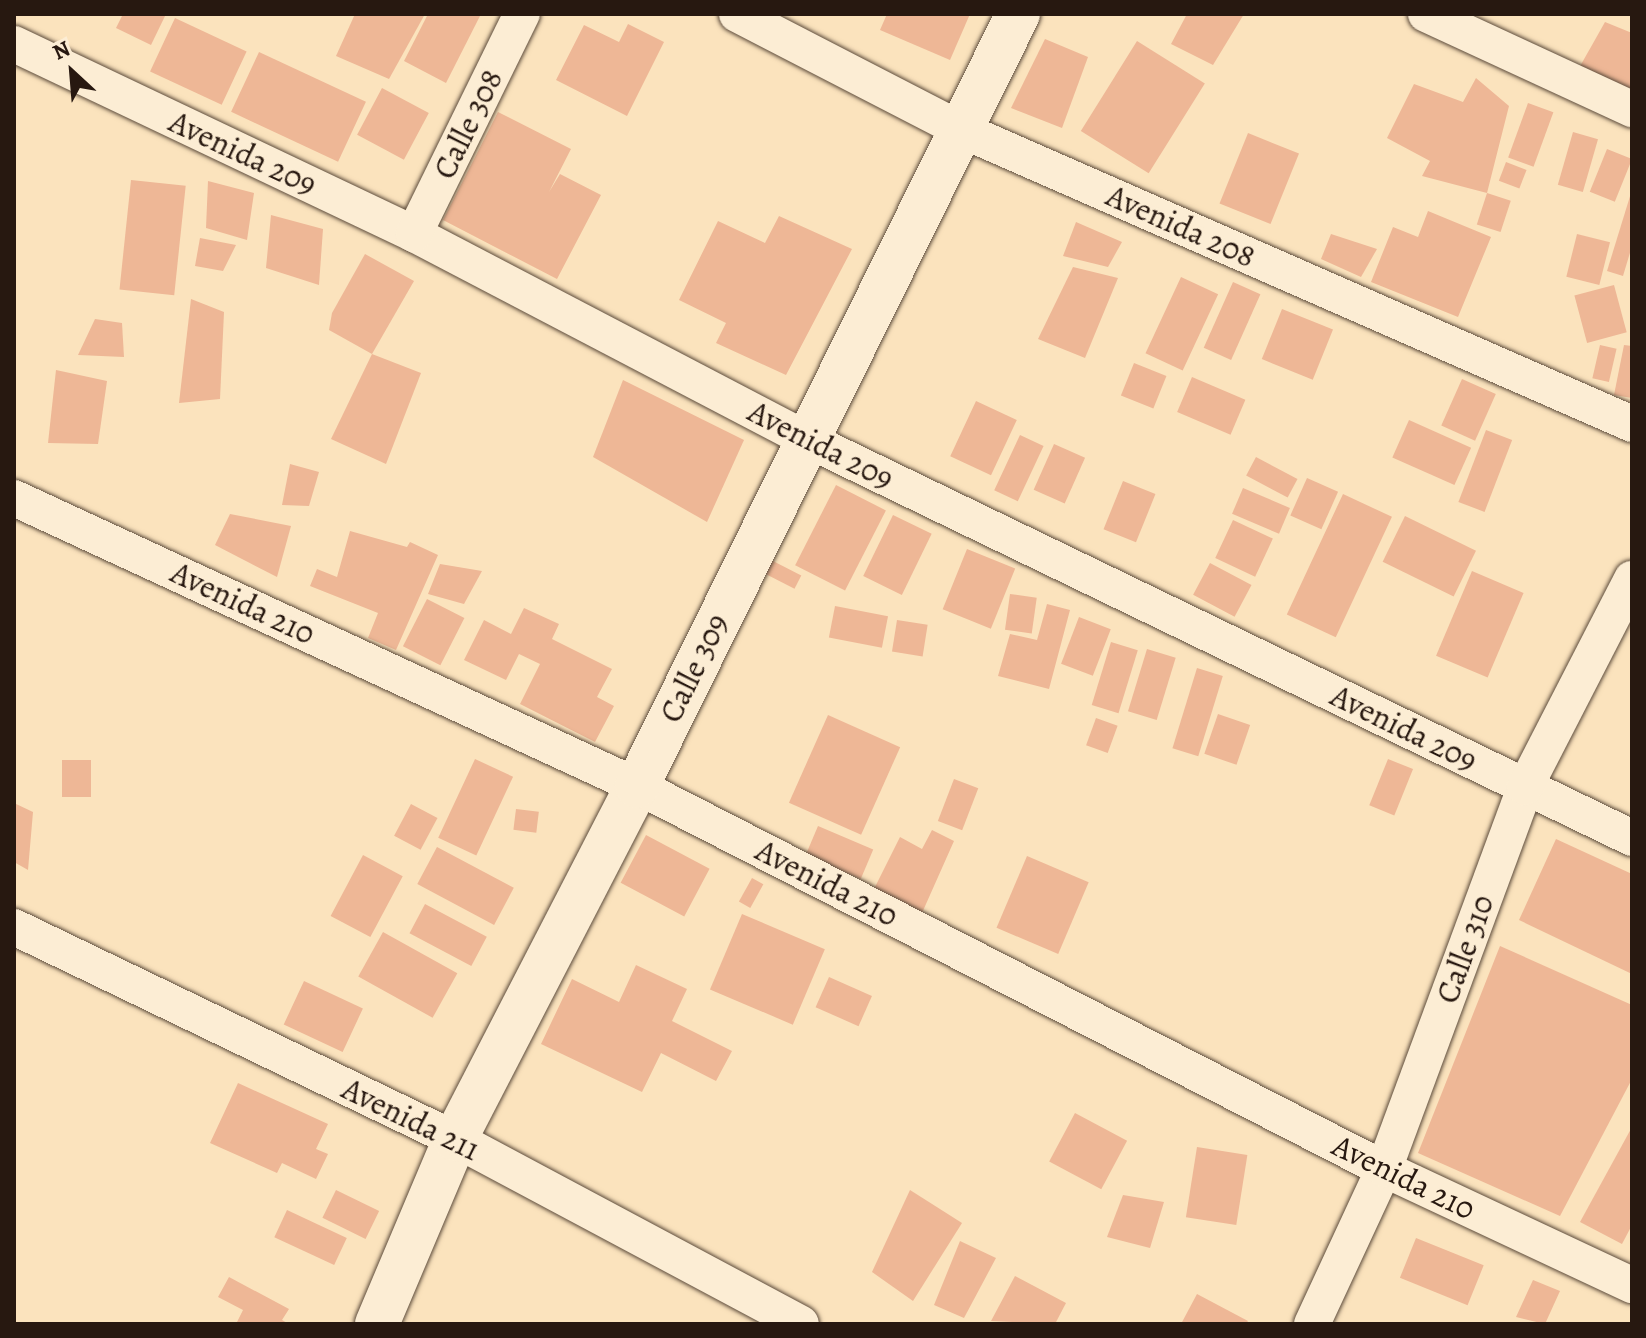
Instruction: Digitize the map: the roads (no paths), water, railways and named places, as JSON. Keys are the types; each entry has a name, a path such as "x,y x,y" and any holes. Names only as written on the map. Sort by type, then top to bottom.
{"street":[{"name":"Calle 308","path":"414,234 522,14"},
{"name":"Avenida 208","path":"737,14 964,131 1632,424"},
{"name":"Calle 309","path":"377,1324 455,1139 637,786 806,439 964,131 1018,14"},
{"path":"1426,14 1632,109"},
{"name":"Avenida 209","path":"14,44 414,234 806,439 1632,838"},
{"name":"Avenida 210","path":"14,498 637,786 1384,1169 1632,1285"},
{"name":"Calle 310","path":"1312,1324 1384,1169 1525,787 1632,579"},
{"name":"Avenida 211","path":"14,927 455,1139 801,1324"}]}
